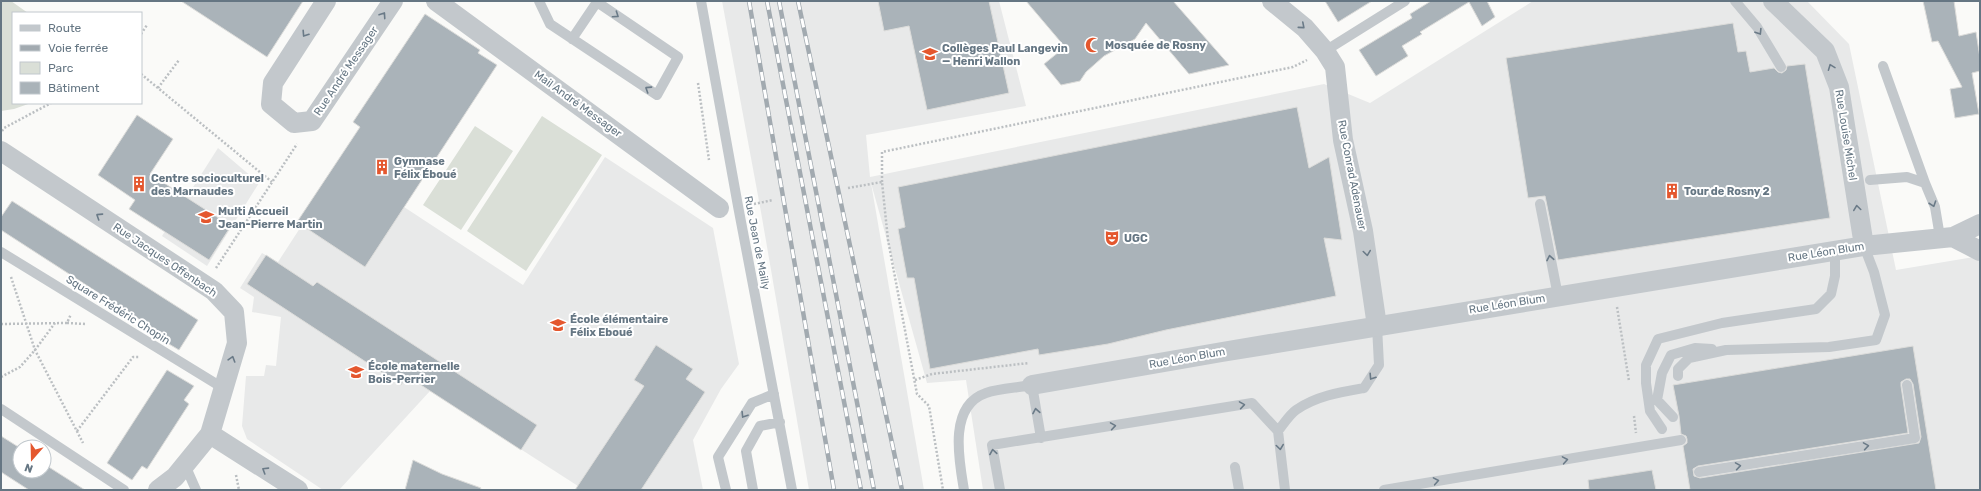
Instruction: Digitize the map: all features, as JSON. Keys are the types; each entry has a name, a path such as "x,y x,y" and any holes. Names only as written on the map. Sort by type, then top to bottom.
{"street":[{"name":"Rue André Messager","path":"326,1 273,83 271,104 294,123 312,122 393,1"},
{"name":"Mail André Messager","path":"436,1 719,208"},
{"name":"Rue Conrad Adenauer","path":"1272,1 1305,28 1325,51 1335,67 1343,140 1364,231 1377,326"},
{"name":"Rue Louise Michel","path":"1773,1 1825,51 1839,87 1864,246"},
{"name":"Rue Jacques Offenbach","path":"1,151 214,291 234,312 237,343 210,434"},
{"name":"Rue Léon Blum","path":"1032,385 1377,326 1864,246 1947,237 1980,224"},
{"path":"1947,237 1980,251"},
{"path":"158,490 175,477 210,434 298,490"}],"lane":[{"path":"539,1 550,24 572,39 657,95 678,57 597,2 572,39"},
{"name":"Rue Jean de Mailly","path":"701,1 792,490"},
{"path":"1325,51 1405,1"},
{"path":"1735,1 1757,27 1781,67"},
{"path":"1883,66 1925,183 1947,237"},
{"path":"1870,180 1907,177 1925,183"},
{"path":"1540,204 1558,296"},
{"path":"1673,418 1657,400 1662,373 1671,355 1695,348 1726,350 1829,347 1876,340 1885,315 1874,272 1864,246"},
{"path":"1662,429 1650,411 1646,383 1646,365 1658,339 1722,323 1816,309 1832,294 1835,276 1835,251"},
{"name":"Square Frédéric Chopin","path":"3,253 223,388"},
{"path":"1278,431 1296,410 1327,395 1364,388 1379,365 1377,326"},
{"path":"1678,376 1678,369 1689,358 1726,350"},
{"path":"964,490 958,439 963,414 974,399 986,393 1032,385 1041,438"},
{"path":"1699,472 1915,438 1907,385"},
{"path":"726,490 718,457 752,403 774,394"},
{"path":"1000,490 992,445 1252,403 1278,431 1285,490"},
{"path":"1,409 124,490"},
{"path":"753,490 746,451 760,426 780,422"},
{"path":"1384,490 1681,440"},
{"path":"185,465 196,490"},
{"path":"1235,467 1239,490"}],"path":[{"path":"142,32 147,25"},
{"path":"943,490 928,406 917,394 888,240 882,182 882,152 1293,68 1325,51"},
{"path":"158,88 179,60"},
{"path":"142,75 272,182"},
{"path":"697,78 709,160"},
{"path":"1,133 4,128 49,104"},
{"path":"205,285 312,122"},
{"path":"848,188 882,182"},
{"path":"753,204 773,200"},
{"path":"3,253 35,350 86,449 88,466"},
{"path":"1614,287 1629,387"},
{"path":"1,324 67,323 77,299"},
{"path":"1,377 20,367 55,323"},
{"path":"77,431 133,357 154,356 160,350"},
{"path":"915,380 932,374 1030,363 1032,385"},
{"path":"1633,409 1638,447"}],"shaded area":[{"path":"722,1 999,1 1026,106 866,135 870,177 1324,84 1370,103 1533,1 1807,1 1849,44 1896,270 1980,256 1980,490 983,490 966,380 927,383 871,183 924,490 809,490 761,212"},
{"name":"Multi Accueil Jean-Pierre Martin","path":"218,148 259,183 207,266 162,236"},
{"name":"École élémentaire Félix Eboué","path":"605,157 713,228 739,364 721,389 693,440 703,490 575,490 578,486 430,391 339,490 323,490 247,439 242,426 246,376 264,376 266,365 276,366 281,317 252,312 254,297 240,288 262,253 278,262 302,225 404,207 523,285"}],"green space":[{"path":"1,1 11,1 27,12 12,12 12,104 28,104 14,109 1,111"},
{"path":"542,116 602,155 526,271 467,231"},
{"path":"475,126 513,151 461,230 423,205"}],"building":[{"path":"181,1 303,1 267,57"},
{"path":"878,1 989,1 1009,93 927,110 909,26 884,31"},
{"name":"Mosquée de Rosny","path":"1026,1 1173,1 1229,65 1189,74 1146,23 1135,39 1104,56 1086,72 1080,81 1061,85 1044,64 1065,47"},
{"path":"1325,1 1372,1 1338,22"},
{"path":"1431,1 1487,1 1495,17 1482,26 1469,2 1420,32 1422,34 1402,46 1408,56 1376,76 1359,50 1412,18 1410,14"},
{"path":"1923,1 1954,1 1959,36 1976,32 1980,58 1980,71 1972,73 1979,114 1955,118 1950,89 1962,87 1938,41 1932,42"},
{"name":"Gymnase Félix Éboué","path":"425,14 480,50 478,53 497,65 365,267 297,222 360,127 353,122"},
{"path":"1733,23 1738,52 1746,51 1750,72 1774,68 1778,72 1782,73 1786,70 1787,66 1805,64 1830,218 1558,260 1545,196 1528,198 1506,58"},
{"name":"UGC","path":"1297,107 1309,168 1329,157 1342,240 1324,238 1336,296 1166,330 1108,344 1039,355 1038,349 930,369 914,278 907,278 898,229 905,227 898,187"},
{"name":"Centre socioculturel des Marnaudes","path":"137,115 173,139 150,174 231,226 209,260 129,209 135,200 98,175"},
{"path":"12,201 198,320 179,350 142,328 145,323 1,230 1,217"},
{"path":"266,255 313,286 317,282 537,425 521,450 407,376 401,385 247,284"},
{"path":"656,345 693,369 686,379 705,392 641,490 575,490 644,386 634,380"},
{"path":"1913,346 1936,490 1690,490 1683,446 1687,443 1687,439 1686,436 1681,434 1673,385","holes":["1906,379 1910,379 1913,384 1921,437 1919,443 1700,478 1694,476 1693,469 1698,466 1908,433 1901,382"]},
{"path":"167,370 194,386 184,400 189,404 147,469 142,466 132,480 107,463"},
{"path":"1,436 12,443 12,479 52,479 52,469 85,490 29,490 1,472"},
{"path":"413,460 442,474 481,488 480,490 405,490"},
{"path":"1652,470 1656,490 1589,490 1588,480"}],"railway":[{"path":"749,1 834,490"},
{"path":"767,1 861,490"},
{"path":"779,1 874,490"},
{"path":"798,1 902,490"}],"place":[{"name":"Mosquée de Rosny","path":"1093,45"},
{"name":"Collèges Paul Langevin — Henri Wallon","path":"930,54"},
{"name":"Gymnase Félix Éboué","path":"382,167"},
{"name":"Centre socioculturel des Marnaudes","path":"139,184"},
{"name":"Tour de Rosny 2","path":"1672,191"},
{"name":"Multi Accueil Jean-Pierre Martin","path":"206,217"},
{"name":"UGC","path":"1112,238"},
{"name":"École élémentaire Félix Eboué","path":"558,325"},
{"name":"École maternelle Bois-Perrier","path":"356,372"}]}
